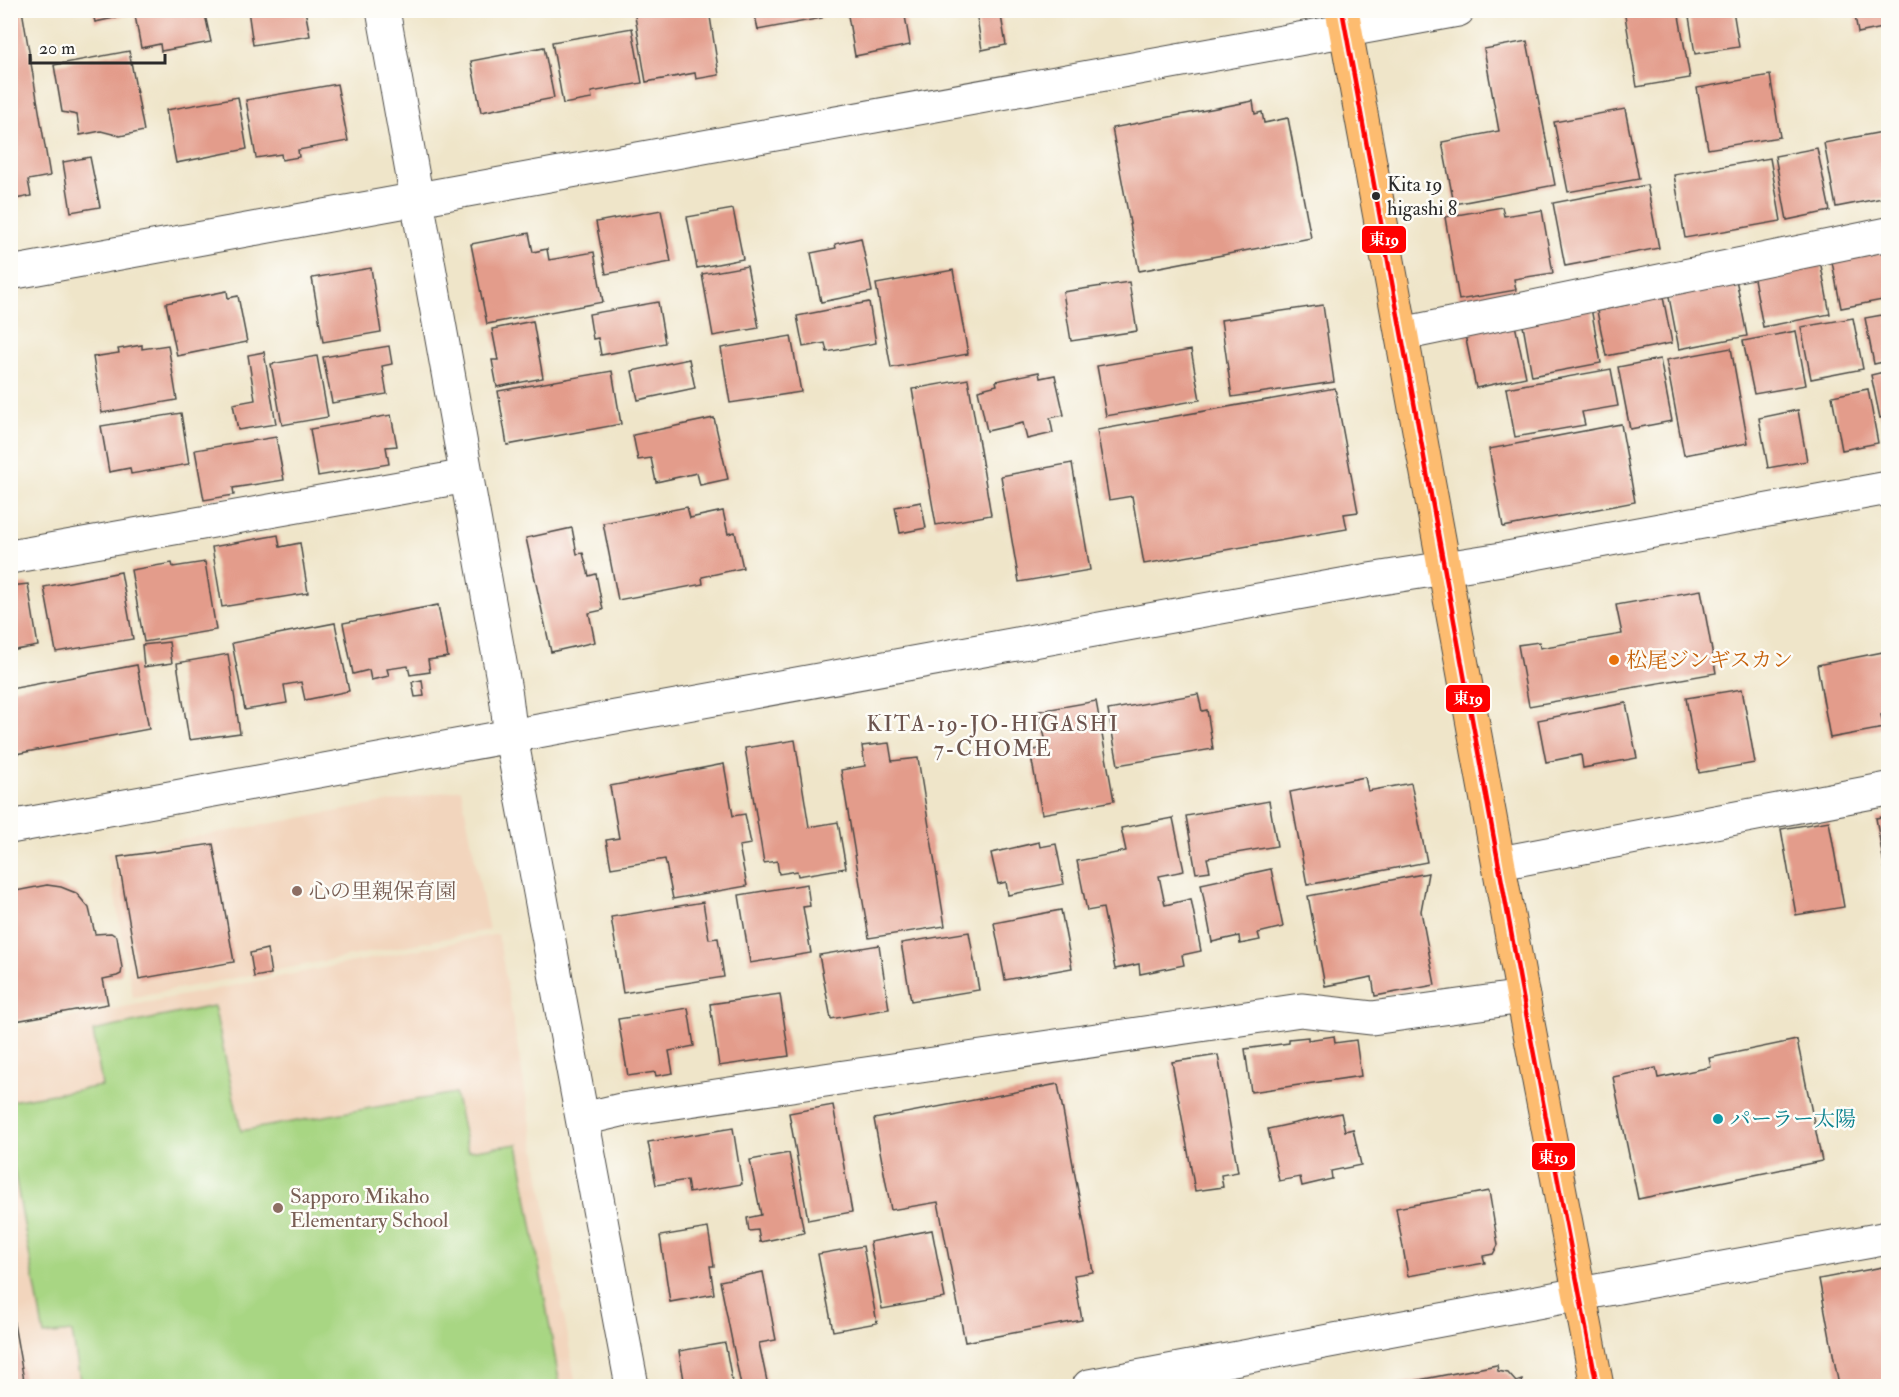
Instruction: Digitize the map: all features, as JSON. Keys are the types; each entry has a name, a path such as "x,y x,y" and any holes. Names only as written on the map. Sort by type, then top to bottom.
{"main road":[{"path":"1344,21 1523,997 1597,1386"}],"street":[{"path":"383,10 506,696 511,737 633,1386"},
{"path":"10,273 417,199 1344,21 1458,10"},
{"path":"1402,334 1888,234"},
{"path":"10,557 467,476"},
{"path":"10,827 1357,582 1888,488"},
{"path":"1500,863 1888,789"},
{"path":"583,1119 633,1109 1301,1010 1372,1018 1523,997"},
{"path":"1089,1386 1170,1380 1580,1294 1888,1238"}],"shaded area":[{"name":"心の里親保育園","path":"461,789 489,930 133,997 107,853"},
{"name":"Sapporo Mikaho Elementary School","path":"498,934 576,1386 11,1386 11,1029"}],"green space":[{"name":"Sapporo Mikaho Elementary School","path":"214,1006 241,1131 455,1093 468,1151 518,1144 560,1386 81,1386 72,1332 44,1335 11,1153 11,1101 102,1086 93,1031"}],"building":[{"path":"10,10 22,10 50,176 28,180 31,196 10,200"},
{"path":"92,10 127,10 128,15 95,22"},
{"path":"134,10 204,10 211,42 161,51 160,44 141,48"},
{"path":"248,10 305,10 310,36 253,45"},
{"path":"634,10 709,10 719,75 696,79 695,73 646,82"},
{"path":"754,10 820,10 822,18 758,30"},
{"path":"847,10 904,10 910,45 855,56"},
{"path":"1000,10 1006,45 982,50 976,11"},
{"path":"1624,10 1678,10 1690,78 1637,87"},
{"path":"1688,10 1733,10 1739,47 1695,54"},
{"path":"1854,10 1888,10 1888,27 1858,33"},
{"path":"632,28 642,83 591,92 592,99 563,104 552,42"},
{"path":"1527,41 1555,185 1454,204 1442,142 1499,131 1484,49"},
{"path":"544,47 554,98 481,112 471,61"},
{"path":"129,51 144,131 120,136 101,131 80,135 77,115 62,112 54,65"},
{"path":"1770,75 1780,137 1708,149 1697,88"},
{"path":"337,84 348,141 298,150 299,157 282,160 281,154 256,158 246,100"},
{"path":"238,97 247,149 176,163 166,110"},
{"path":"1253,101 1255,114 1262,112 1264,123 1288,118 1311,238 1139,271 1112,128"},
{"path":"1625,109 1639,179 1568,192 1554,122"},
{"path":"1888,131 1888,197 1836,207 1824,143"},
{"path":"1817,148 1830,211 1787,220 1775,156"},
{"path":"90,157 100,207 71,212 63,162"},
{"path":"1770,158 1781,221 1685,238 1674,175"},
{"path":"1647,185 1659,248 1565,266 1553,203"},
{"path":"1502,207 1504,216 1542,210 1553,273 1514,279 1516,290 1459,300 1445,217"},
{"path":"733,209 743,259 697,268 687,217"},
{"path":"661,210 671,262 606,274 596,222"},
{"path":"529,233 533,252 547,249 549,260 594,252 603,302 487,324 471,244"},
{"path":"861,238 872,292 821,302 811,253 836,248 835,244"},
{"path":"1888,251 1888,299 1841,308 1832,262"},
{"path":"1819,255 1830,314 1763,327 1752,268"},
{"path":"747,266 759,328 713,336 702,274"},
{"path":"371,268 381,332 323,342 312,278"},
{"path":"953,270 968,354 891,368 876,284"},
{"path":"1736,279 1747,336 1679,349 1668,292"},
{"path":"1129,282 1137,331 1071,341 1063,292"},
{"path":"227,291 228,298 238,296 247,342 177,356 166,303"},
{"path":"1663,297 1672,343 1606,356 1597,311"},
{"path":"658,302 665,343 601,355 598,338 593,339 589,314"},
{"path":"869,302 876,343 827,352 825,343 803,347 797,316"},
{"path":"1323,305 1334,382 1232,397 1221,320"},
{"path":"1591,308 1601,363 1532,376 1522,320"},
{"path":"1888,314 1888,361 1874,364 1865,318"},
{"path":"1853,318 1863,369 1811,379 1801,327"},
{"path":"1514,320 1526,377 1476,388 1464,330"},
{"path":"533,321 543,378 497,387 492,360 498,360 492,329"},
{"path":"1796,331 1806,385 1754,394 1743,341"},
{"path":"791,336 801,392 730,403 721,348"},
{"path":"142,345 142,349 168,345 177,400 102,413 93,357 119,353 118,349"},
{"path":"389,346 392,364 382,366 387,394 332,403 323,357"},
{"path":"1731,348 1748,443 1684,455 1666,360"},
{"path":"1191,350 1200,400 1106,416 1097,366"},
{"path":"264,352 276,424 238,430 233,404 255,400 248,355"},
{"path":"317,356 328,417 282,425 271,364"},
{"path":"689,359 695,388 638,400 632,371"},
{"path":"1660,359 1672,421 1630,429 1618,367"},
{"path":"1611,369 1618,406 1582,412 1585,425 1515,437 1506,388"},
{"path":"612,371 621,424 507,445 498,391"},
{"path":"1888,371 1888,416 1880,418 1871,375"},
{"path":"1039,372 1040,378 1055,375 1064,415 1050,418 1053,433 1027,439 1023,423 987,431 978,390 997,385 996,381"},
{"path":"968,379 991,515 936,525 912,389"},
{"path":"1335,388 1358,512 1344,514 1347,529 1144,564 1132,496 1109,500 1097,430"},
{"path":"1868,389 1878,443 1842,450 1832,396"},
{"path":"1798,410 1807,461 1768,468 1759,418"},
{"path":"181,413 189,464 131,474 130,468 109,472 101,426"},
{"path":"391,415 397,446 386,447 389,464 318,476 310,429"},
{"path":"714,418 728,479 700,485 697,473 656,482 651,458 638,460 633,435"},
{"path":"1621,424 1635,502 1503,527 1489,449"},
{"path":"276,437 284,480 233,488 234,495 204,500 195,450"},
{"path":"1072,463 1090,570 1019,582 1001,476"},
{"path":"921,502 926,528 900,533 895,507"},
{"path":"687,507 690,518 723,511 728,534 735,532 743,568 702,577 703,584 618,600 603,523"},
{"path":"572,528 577,554 583,553 589,576 596,574 603,610 589,613 595,642 551,652 526,538"},
{"path":"278,535 280,547 300,543 308,593 222,607 212,547"},
{"path":"205,562 216,630 144,642 131,570 172,563 173,567"},
{"path":"121,572 133,639 56,652 44,587"},
{"path":"28,584 38,646 10,651 10,586"},
{"path":"1701,590 1716,673 1529,706 1518,645 1539,642 1540,648 1622,634 1616,605"},
{"path":"438,605 448,657 428,660 430,672 410,675 408,666 387,669 389,676 371,680 369,670 353,674 343,623"},
{"path":"335,623 349,691 305,700 301,682 284,685 287,703 245,710 232,643"},
{"path":"169,642 172,663 144,667 142,645"},
{"path":"1888,651 1888,714 1881,715 1884,728 1830,738 1817,665"},
{"path":"228,654 240,733 189,740 177,663"},
{"path":"137,665 149,729 10,755 10,689"},
{"path":"422,680 424,696 415,697 412,682"},
{"path":"1742,689 1755,763 1699,773 1686,698"},
{"path":"1198,694 1202,711 1207,710 1213,749 1118,765 1108,710"},
{"path":"1096,701 1114,801 1042,814 1030,751 1047,747 1039,711"},
{"path":"1626,703 1637,758 1583,768 1581,755 1546,762 1538,720"},
{"path":"795,740 809,827 838,822 846,868 798,876 797,871 779,874 777,861 764,863 745,748"},
{"path":"889,743 892,761 918,758 945,926 869,938 841,770 865,766 862,746"},
{"path":"724,764 733,816 745,814 751,844 739,846 747,886 673,899 665,859 611,868 606,840 619,838 610,786"},
{"path":"1365,777 1368,791 1411,783 1427,862 1307,885 1290,792"},
{"path":"1269,801 1277,846 1207,858 1210,871 1196,873 1186,816"},
{"path":"1888,816 1888,882 1887,882 1876,818"},
{"path":"1173,818 1184,871 1159,876 1165,905 1191,899 1201,951 1182,955 1184,965 1140,974 1139,964 1115,969 1103,908 1087,911 1077,861 1126,851 1121,828"},
{"path":"1829,821 1844,907 1796,915 1781,829"},
{"path":"1039,842 1040,847 1056,844 1064,884 1008,895 1006,882 998,884 991,853"},
{"path":"213,844 234,962 139,979 118,857"},
{"path":"1271,869 1283,927 1258,933 1260,940 1240,944 1239,936 1212,942 1201,884"},
{"path":"1428,873 1421,911 1435,985 1375,996 1372,977 1325,986 1308,896"},
{"path":"807,884 810,906 803,907 811,953 750,963 739,895"},
{"path":"47,885 76,893 89,908 95,934 111,933 117,937 121,974 103,979 108,1004 10,1022 10,892"},
{"path":"703,902 709,939 718,938 724,977 623,993 611,917"},
{"path":"1061,910 1072,968 1005,980 994,923"},
{"path":"969,932 979,990 911,1001 901,943"},
{"path":"879,945 889,1009 831,1019 819,955"},
{"path":"267,949 271,974 254,977 250,953"},
{"path":"780,994 789,1056 719,1066 710,1004"},
{"path":"688,1008 694,1046 669,1051 673,1073 656,1076 655,1072 628,1076 618,1019"},
{"path":"1334,1036 1335,1043 1356,1040 1361,1076 1251,1092 1245,1049 1289,1043 1289,1039 1308,1037 1308,1040"},
{"name":"パーラー太陽","path":"1797,1040 1822,1161 1638,1199 1613,1077 1656,1068 1658,1078 1711,1067 1709,1058"},
{"path":"1218,1055 1238,1172 1221,1175 1223,1187 1195,1191 1172,1062"},
{"path":"1058,1084 1093,1272 1074,1275 1082,1320 965,1342 938,1202 891,1210 874,1119"},
{"path":"833,1105 852,1212 808,1220 789,1113"},
{"path":"1341,1113 1345,1131 1353,1129 1361,1165 1331,1171 1332,1179 1302,1186 1300,1177 1279,1181 1268,1129"},
{"path":"733,1128 742,1184 689,1193 687,1180 656,1185 648,1142"},
{"path":"789,1153 804,1233 760,1242 758,1230 749,1231 747,1218 761,1215 750,1160"},
{"path":"1489,1191 1498,1245 1493,1254 1483,1256 1485,1263 1408,1276 1396,1208"},
{"path":"708,1228 714,1266 710,1266 714,1294 670,1302 660,1236"},
{"path":"932,1230 945,1298 882,1309 870,1242"},
{"path":"863,1246 877,1323 833,1331 818,1254"},
{"path":"1888,1266 1888,1386 1839,1386 1819,1279"},
{"path":"763,1272 776,1340 759,1343 768,1386 741,1386 720,1281"},
{"path":"10,1312 12,1312 25,1386 10,1386"},
{"path":"725,1343 733,1386 685,1386 679,1351"},
{"path":"1497,1365 1498,1371 1508,1373 1516,1382 1522,1380 1523,1386 1388,1386"}],"transit line":[{"name":"東19","path":"1342,10 1523,997 1597,1386"}],"place":[{"name":"Kita 19 higashi 8","path":"1376,196"},
{"name":"松尾ジンギスカン","path":"1614,660"},
{"name":"心の里親保育園","path":"297,891"},
{"name":"パーラー太陽","path":"1718,1119"},
{"name":"Sapporo Mikaho Elementary School","path":"278,1208"}],"district":[{"name":"KITA-19-JO-HIGASHI 7-CHOME","path":"993,736"}]}
